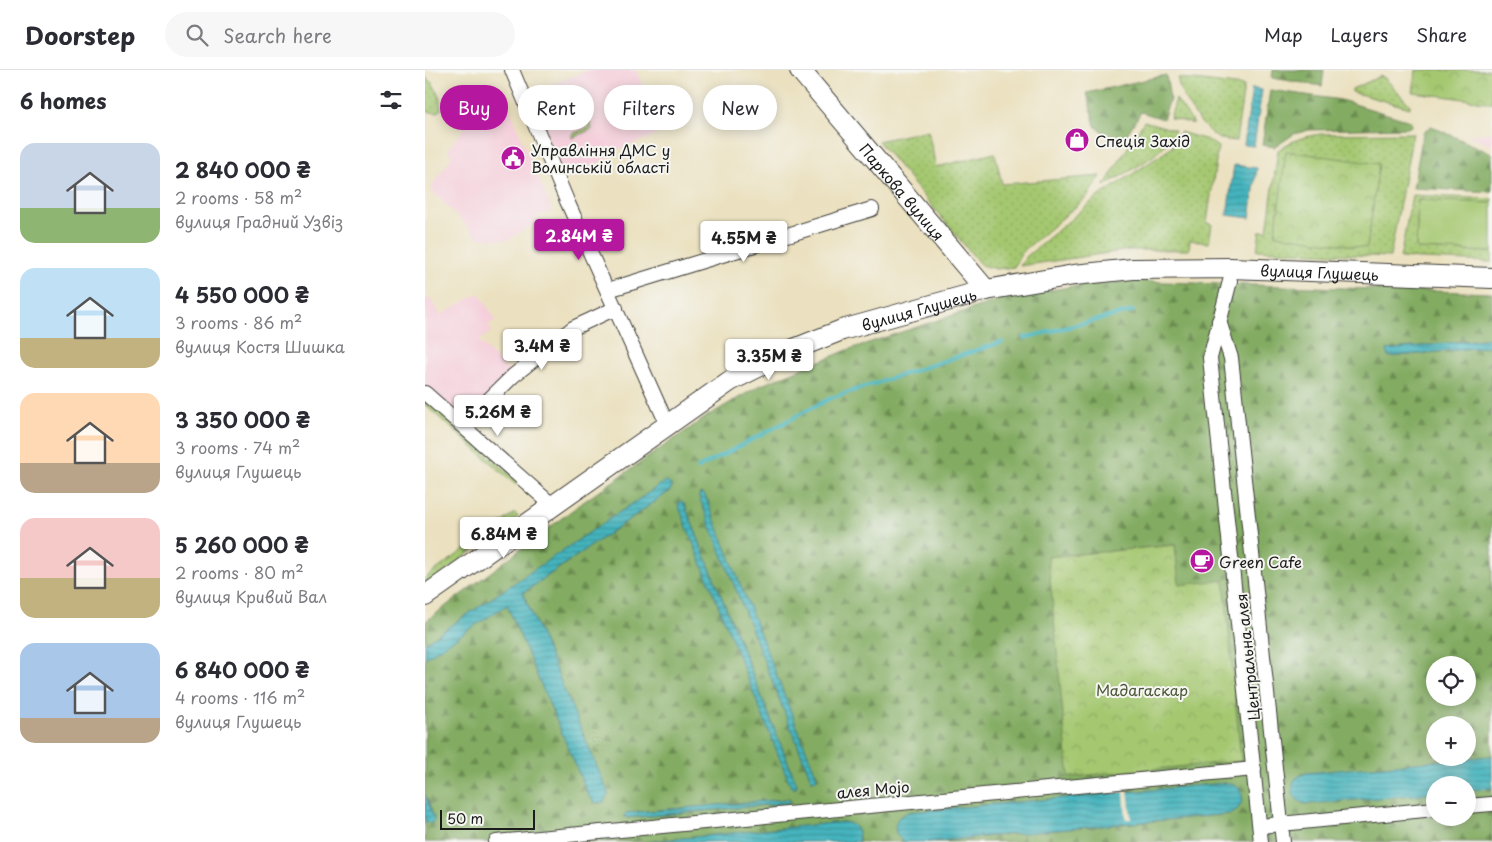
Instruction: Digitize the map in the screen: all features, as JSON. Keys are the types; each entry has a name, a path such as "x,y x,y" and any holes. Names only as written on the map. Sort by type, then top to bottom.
{"main road":[{"name":"Паркова вулиця","path":"800,70 986,290"},
{"name":"вулиця Глушець","path":"425,596 730,381 794,349 842,330 986,290 1074,275 1133,269 1189,267 1492,278"}],"street":[{"path":"512,70 567,201 667,424"},
{"path":"608,290 872,209"},
{"name":"Центральна алея","path":"1230,281 1218,321 1210,358 1261,842"},
{"path":"463,425 513,376 573,328 616,308"},
{"name":"Центральна алея","path":"1218,321 1231,358 1283,842"},
{"path":"425,393 552,505"},
{"path":"1230,542 1250,540"},
{"name":"алея Mojo","path":"497,842 1254,769"},
{"path":"1476,805 1492,804"},
{"path":"1260,826 1426,811"}],"shaded area":[{"path":"589,70 636,70 642,85 604,85 604,130 660,130 661,133 610,153 611,157 574,174 576,176 569,179 563,175 545,130 594,130 594,85 551,85"},
{"path":"508,105 551,208 549,212 536,217 538,221 508,240 479,238 430,189 452,157 448,150 462,130 508,130"},
{"path":"1492,133 1492,146 1468,135"},
{"path":"479,293 496,320 488,325 492,331 479,341 510,373 464,418 425,385 425,300 429,298 441,315"}],"green space":[{"path":"1273,70 1324,70 1322,86 1272,78"},
{"path":"1416,70 1492,70 1492,103 1413,92"},
{"path":"1166,75 1170,99 1163,119 1141,112 1120,145 1095,126 1087,93"},
{"path":"1381,76 1410,105 1410,108 1352,92 1352,89"},
{"path":"425,77 435,87 439,96 440,111 437,113 425,111"},
{"path":"1178,78 1244,86 1236,141 1220,139 1207,129 1187,103"},
{"path":"1270,90 1341,100 1410,121 1412,125 1408,128 1309,130 1294,134 1275,147 1262,145"},
{"path":"1176,99 1194,124 1170,118"},
{"path":"1144,121 1175,130 1170,139 1154,155 1104,186"},
{"path":"1431,126 1492,154 1492,192 1413,188 1423,133"},
{"path":"582,130 590,130 572,138 572,134"},
{"path":"928,130 936,167 995,153 1002,184 1101,176 1086,198 1022,252 1014,267 996,269 981,265 878,141"},
{"path":"1180,132 1208,140 1218,147 1207,223 1212,224 1209,243 1190,240 1189,250 1129,250 1020,266 1026,257 1095,199 1171,148"},
{"path":"1413,133 1390,257 1257,250 1260,231 1267,231 1278,150 1299,139 1321,134"},
{"path":"1286,151 1379,164 1367,248 1275,235"},
{"path":"1412,195 1492,199 1492,203 1418,200 1416,249 1492,252 1492,262 1400,258"},
{"path":"1418,200 1492,203 1492,252 1416,249"},
{"path":"1133,281 1492,293 1492,338 1387,350 1390,357 1492,346 1492,756 1476,758 1476,716 1426,716 1426,762 1301,774 1303,804 1426,794 1426,826 1476,826 1476,789 1492,788 1492,842 927,842 1229,814 1226,783 909,812 902,841 905,842 858,842 859,838 856,828 843,822 645,842 425,842 425,820 427,823 434,818 425,794 425,658 507,604 589,797 596,803 608,794 523,593 670,491 672,486 664,483 425,643 425,622 579,505 709,415 759,386 850,349 1008,297 1075,286","holes":["699,495 813,781 811,779","682,501 684,503 797,785","1175,545 1179,585 1048,557","788,799 788,803 627,818 626,813"]},
{"path":"425,400 519,482 516,485 425,405"},
{"path":"515,513 518,517 425,586 425,578"},
{"name":"Мадагаскар","path":"1175,545 1179,585 1224,580 1241,761 1069,777 1048,557"}],"water":[{"path":"1252,88 1262,90 1254,146 1244,145"},
{"path":"1234,165 1257,168 1250,218 1227,215"},
{"path":"1492,338 1492,346 1389,357 1387,350"},
{"path":"666,481 672,486 670,491 523,593 607,790 608,794 604,802 596,803 589,797 507,605 425,658 425,643"},
{"path":"700,493 705,495 817,777 815,781 811,779 699,497"},
{"path":"680,501 684,503 797,785 795,789 791,787 678,505"},
{"path":"1492,756 1492,788 1476,789 1476,776 1426,776 1426,794 1309,804 1296,798 1293,791 1296,778 1306,773 1426,762 1426,766 1476,766 1476,757"},
{"path":"1231,783 1240,789 1243,800 1238,809 1229,814 927,842 905,842 897,834 895,827 899,817 909,812"},
{"path":"425,794 434,818 434,821 430,824 425,820"},
{"path":"788,799 790,801 788,803 627,818 624,816 626,813"},
{"path":"843,822 856,828 859,838 858,842 645,842"}],"pier":[{"path":"1128,789 1131,819 1126,819 1124,792 1112,793 1112,791"}],"waterway":[{"path":"1024,338 1133,311"},
{"path":"698,468 831,398 1002,342"}],"place":[{"name":"Спеція Захід","path":"1077,140"},
{"name":"Управління ДМС у Волинській області","path":"513,158"},
{"name":"Green Cafe","path":"1202,561"}]}
